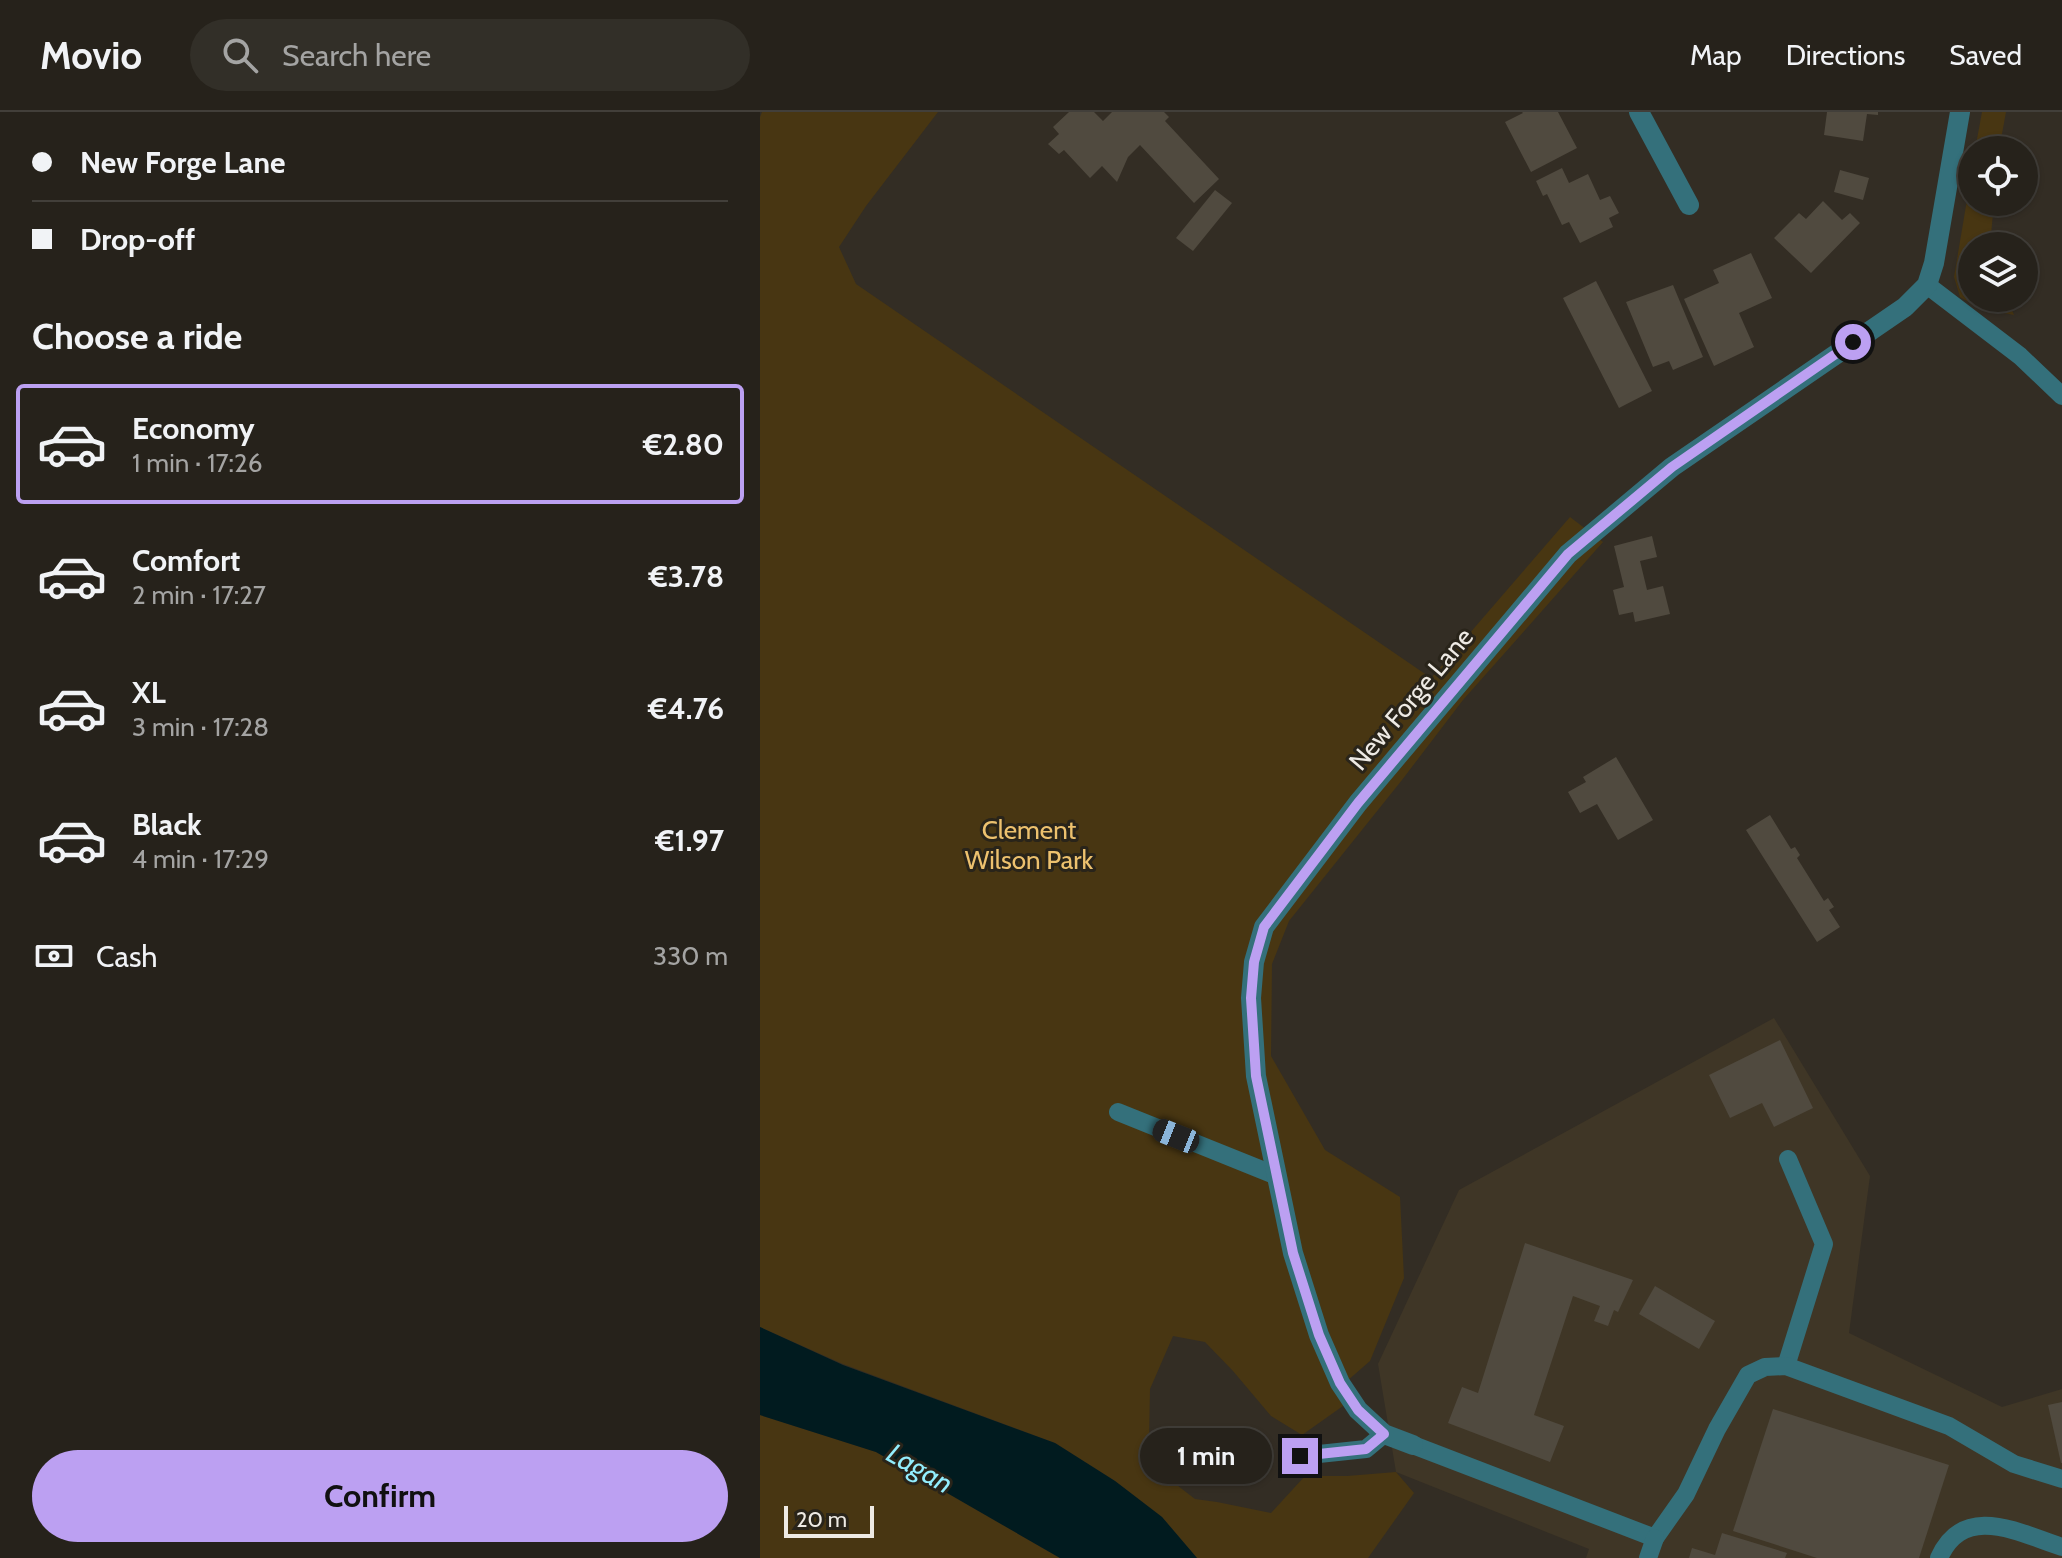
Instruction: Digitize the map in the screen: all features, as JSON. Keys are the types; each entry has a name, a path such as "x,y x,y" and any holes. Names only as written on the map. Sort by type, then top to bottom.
{"street":[{"path":"1639,112 1689,205"},
{"path":"1927,285 1934,263 1960,112"},
{"name":"New Forge Lane","path":"1413,1445 1384,1434 1358,1410 1340,1383 1319,1335 1293,1253 1256,1076 1251,998 1254,962 1264,927 1358,803 1568,554 1672,467 1905,307 1927,285"}],"lane":[{"path":"1927,285 2020,356 2062,396"},
{"path":"1118,1112 1277,1176"},
{"path":"1786,1366 1824,1244 1788,1159"},
{"path":"1648,1558 1655,1538 1686,1494 1739,1388 1748,1375 1765,1367 1786,1366 1949,1426 2014,1464 2062,1479"},
{"path":"1300,1456 1366,1449 1384,1434"},
{"path":"1413,1445 1655,1538"},
{"path":"1939,1558 1945,1544 1958,1532 1976,1526 1995,1525 2062,1547"}],"shaded area":[{"path":"1774,1018 1870,1176 1849,1333 2002,1407 2062,1389 2062,1558 1586,1558 1589,1549 1396,1472 1378,1364 1459,1190"}],"green space":[{"name":"Clement Wilson Park","path":"762,112 938,112 866,206 839,247 856,284 1431,678 1570,517 1603,542 1463,700 1289,921 1272,964 1271,1056 1325,1150 1400,1197 1404,1278 1370,1361 1339,1388 1345,1400 1343,1406 1302,1435 1271,1416 1205,1342 1173,1336 1150,1389 1149,1443 1156,1469 1195,1499 1271,1513 1305,1476 1396,1472 1414,1493 1368,1558 1197,1558 1162,1517 1115,1481 1055,1443 843,1364 760,1327"},
{"path":"1982,112 2006,112 2002,136 1978,136"},
{"path":"1964,216 1993,216 1991,232 1962,232"},
{"path":"1958,253 1958,290 1954,277"},
{"path":"760,1415 876,1452 1060,1558 760,1558"}],"water":[{"name":"Lagan","path":"760,1327 843,1365 1055,1443 1115,1481 1162,1517 1197,1558 1060,1558 876,1452 760,1415"}],"building":[{"path":"1069,112 1094,112 1103,121 1112,112 1164,112 1169,117 1165,121 1219,179 1194,203 1140,145 1128,157 1117,182 1102,166 1090,178 1064,150 1059,154 1048,144 1059,134 1053,127"},
{"path":"1522,112 1558,112 1577,148 1531,172 1505,122"},
{"path":"1827,112 1878,112 1878,115 1867,114 1863,141 1824,135"},
{"path":"1562,168 1569,183 1588,174 1600,200 1610,196 1619,213 1609,218 1613,227 1580,243 1569,222 1562,225 1547,194 1543,196 1536,181"},
{"path":"1840,170 1869,178 1863,200 1834,192"},
{"path":"1215,190 1232,203 1193,251 1176,238"},
{"path":"1823,201 1842,220 1850,213 1860,223 1811,273 1774,238 1799,213 1806,219"},
{"path":"1751,253 1772,298 1739,313 1754,347 1714,366 1684,299 1719,283 1713,270"},
{"path":"1596,281 1652,391 1619,408 1563,298"},
{"path":"1673,285 1703,357 1673,370 1669,361 1653,367 1626,302"},
{"path":"1652,536 1657,557 1640,561 1647,590 1663,586 1670,614 1635,622 1633,612 1619,615 1613,590 1624,587 1614,546"},
{"path":"1616,757 1653,820 1618,840 1597,804 1580,813 1568,792 1586,782 1583,777"},
{"path":"1770,815 1791,849 1795,847 1800,855 1797,858 1824,901 1828,898 1834,907 1829,910 1840,927 1817,942 1746,830"},
{"path":"1780,1040 1813,1108 1774,1127 1762,1103 1730,1118 1709,1075"},
{"path":"1525,1243 1633,1280 1608,1326 1594,1321 1600,1306 1573,1296 1534,1415 1564,1426 1550,1462 1448,1423 1462,1387 1478,1393"},
{"path":"1655,1286 1715,1321 1699,1349 1639,1314"},
{"path":"2062,1402 2062,1463 2061,1463 2048,1405"},
{"path":"1773,1409 1949,1465 1919,1558 1817,1558 1733,1531"},
{"path":"1722,1533 1787,1553 1785,1558 1689,1558 1692,1548 1715,1555"}],"route":[{"path":"1300,1456 1366,1449 1384,1434 1358,1410 1340,1383 1319,1335 1293,1253 1256,1076 1251,998 1254,962 1264,927 1358,803 1568,554 1672,467 1853,342"}]}
